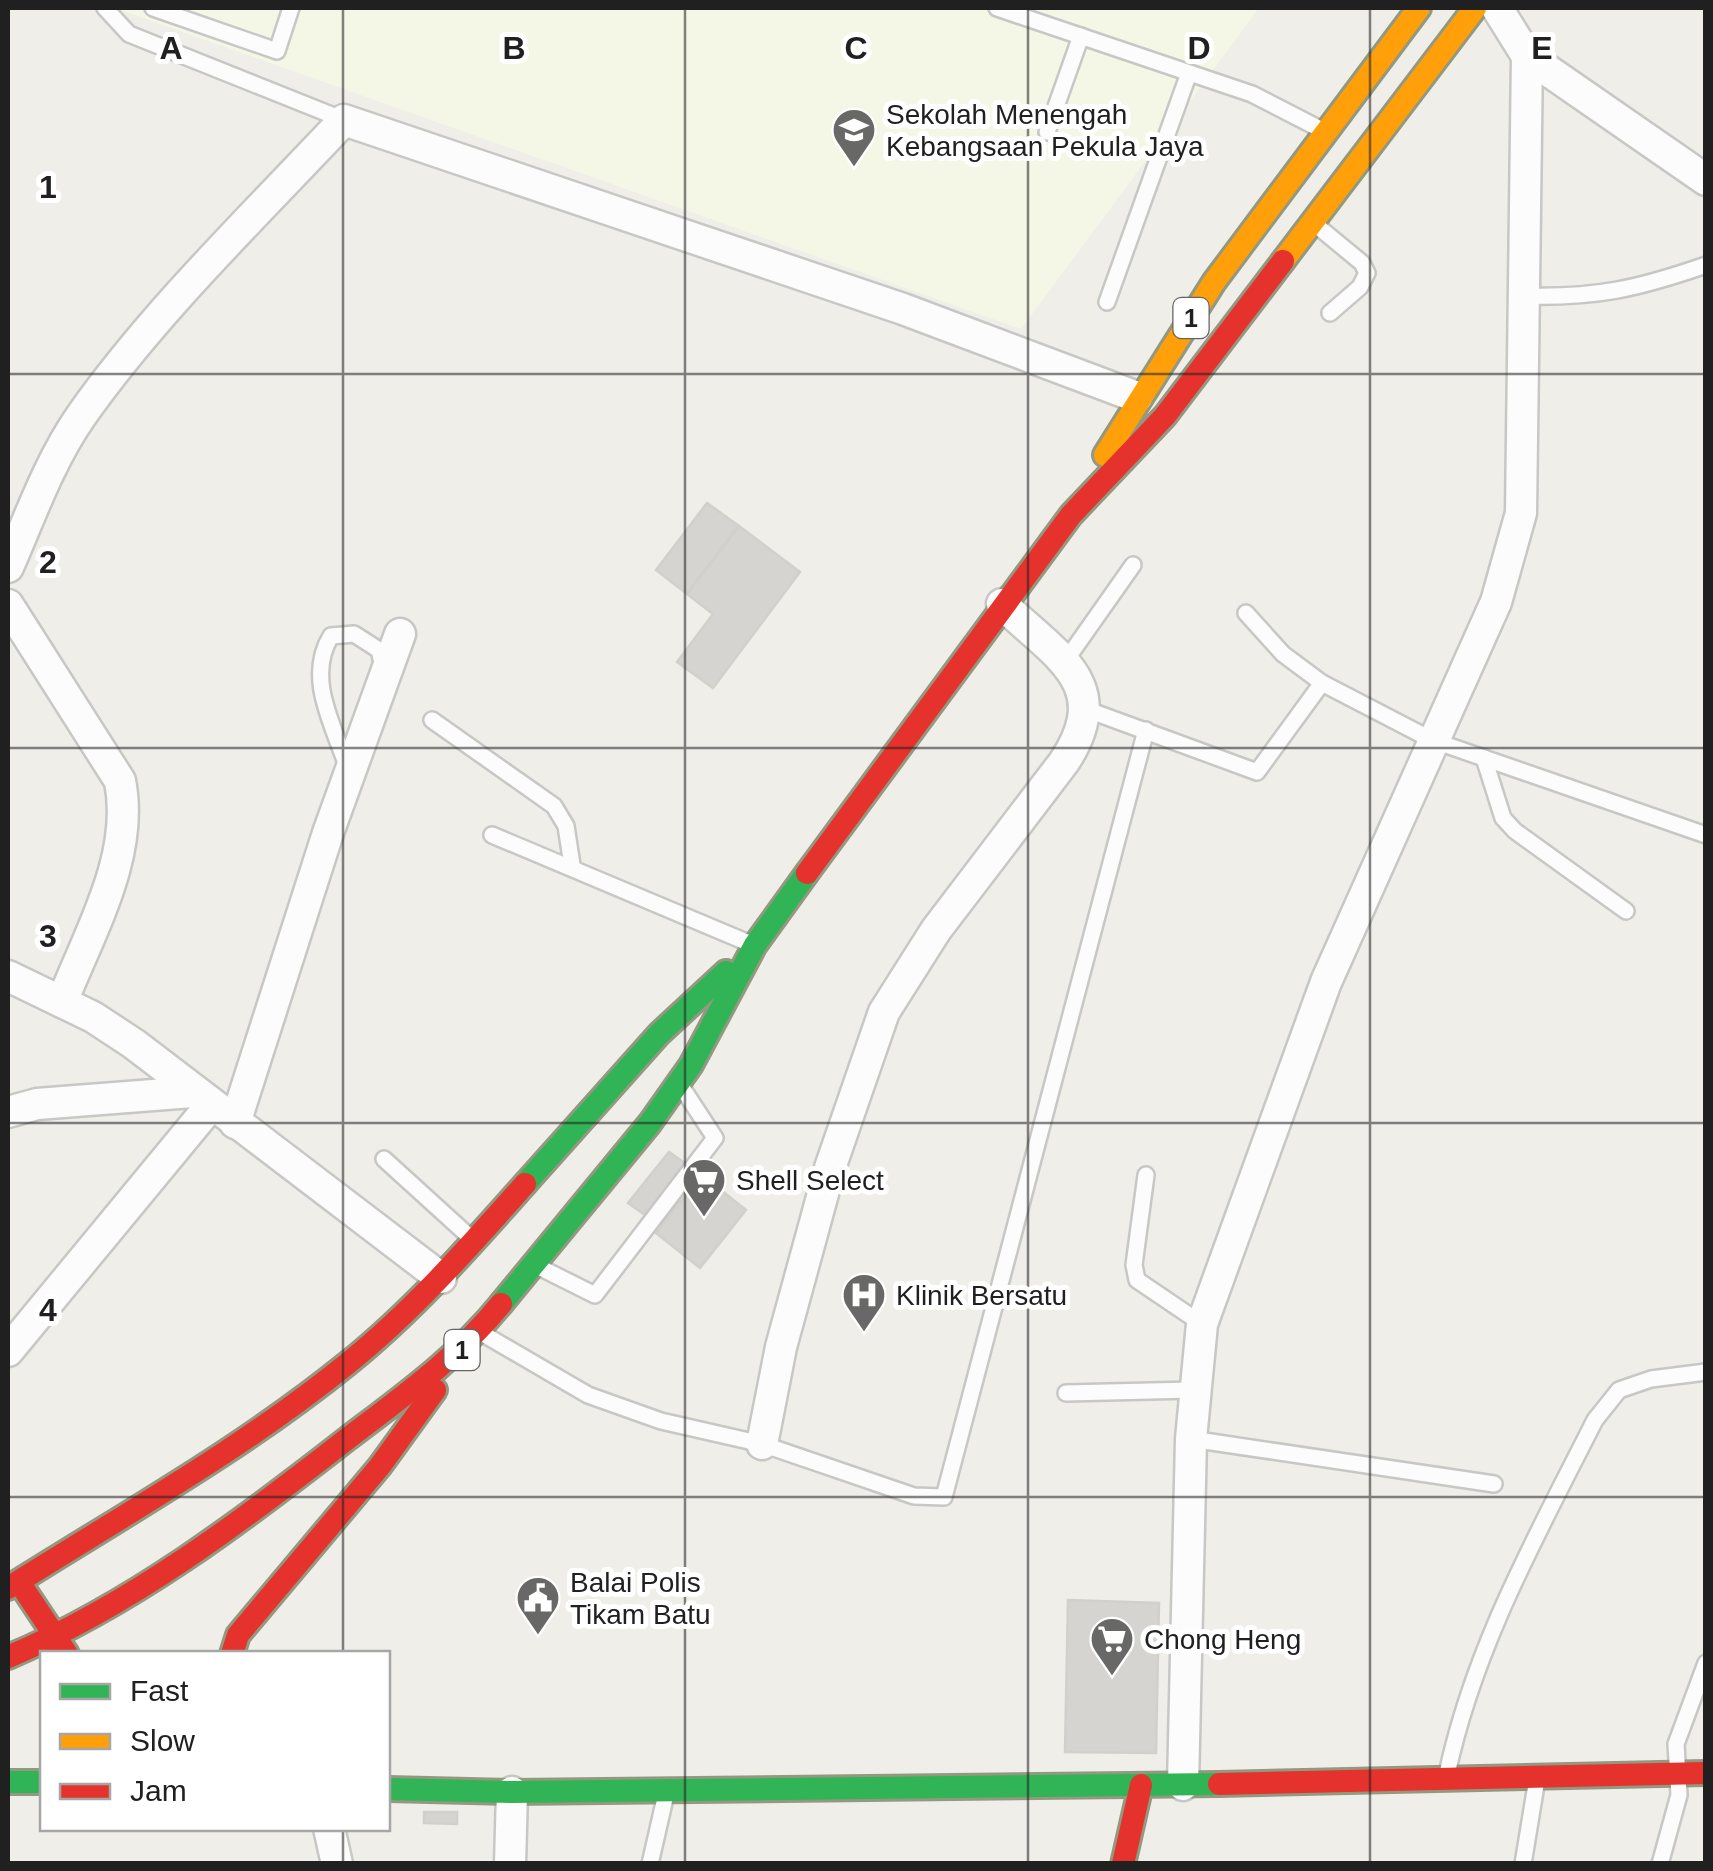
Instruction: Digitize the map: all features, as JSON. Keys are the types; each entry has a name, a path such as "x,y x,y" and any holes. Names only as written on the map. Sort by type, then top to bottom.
{"main road":[{"name":"1","path":"8,1657 60,1646 263,1502 472,1339 650,1122 678,1082 755,946 1002,604 1071,515 1166,416 1312,222 1343,144 1419,8"},
{"name":"1","path":"1071,515 1137,397 1343,144 1476,8"},
{"name":"1","path":"13,1585 278,1417 350,1362 441,1278 659,1034 755,946"},
{"path":"233,1651 238,1635 380,1466 472,1339"},
{"path":"13,1585 60,1646"},
{"path":"390,1788 512,1792 1183,1785 1706,1773"},
{"path":"8,1782 40,1782"},
{"path":"1123,1864 1141,1785"}],"street":[{"path":"1497,8 1527,56 1706,180"},
{"path":"1183,1785 1193,1390 1202,1324 1326,982 1496,602 1521,513 1527,56"},
{"path":"8,567 57,456 79,418 215,258 344,120 920,315 1137,397"},
{"path":"762,1444 781,1347 830,1168 884,1012 936,930 1079,740 1088,710 1082,687 1064,663 1002,604"},
{"path":"8,606 120,781 126,814 120,853 62,1002"},
{"path":"8,1350 213,1107 350,773 400,634"},
{"path":"8,976 134,1044 441,1278"},
{"path":"8,1112 38,1104 213,1107"},
{"path":"510,1864 512,1792"},
{"path":"330,1831 337,1864"}],"lane":[{"path":"105,8 130,34 344,120"},
{"path":"153,8 277,52 290,8"},
{"path":"997,8 1252,94 1343,144"},
{"path":"1047,132 1082,36"},
{"path":"1107,302 1189,72"},
{"path":"1312,222 1362,263 1367,273 1360,287 1330,313"},
{"path":"1523,296 1588,298 1647,286 1706,264"},
{"path":"1064,663 1133,565"},
{"path":"1246,613 1282,654 1322,683 1432,740 1706,835"},
{"path":"350,773 318,678 320,653 331,636 354,634 379,650 385,675"},
{"path":"1088,710 1240,769 1258,772 1322,683"},
{"path":"432,720 554,806 566,826 572,864"},
{"path":"472,1339 588,1394 660,1421 762,1444 914,1496 944,1497 1146,730"},
{"path":"1484,758 1503,818 1515,831 1626,911"},
{"path":"492,835 572,864 755,946"},
{"path":"534,1264 594,1296 716,1138 678,1082"},
{"path":"384,1159 475,1241"},
{"path":"1146,1175 1134,1266 1137,1280 1202,1324"},
{"path":"1446,1778 1461,1710 1484,1646 1595,1420 1619,1390 1652,1379 1706,1372"},
{"path":"1066,1393 1193,1390"},
{"path":"1191,1439 1494,1484"},
{"path":"1660,1864 1679,1795 1676,1744 1706,1663"},
{"path":"1523,1864 1538,1774"},
{"path":"650,1864 668,1788"}],"shaded area":[{"name":"Sekolah Menengah Kebangsaan Pekula Jaya","path":"115,8 1259,8 1021,329"}],"building":[{"path":"707,503 739,526 687,594 656,570"},
{"path":"739,526 800,572 713,688 677,662 713,614 687,594"},
{"path":"669,1152 702,1175 661,1226 628,1203"},
{"name":"Shell Select","path":"702,1175 746,1210 700,1268 656,1233"},
{"name":"Chong Heng","path":"1068,1600 1159,1603 1156,1753 1065,1752"},
{"path":"424,1812 457,1812 457,1824 424,1823"}],"traffic: fast":[{"path":"501,1304 650,1123 691,1065 755,945 807,873"},
{"path":"525,1184 659,1034 726,972"},
{"path":"8,1782 40,1782"},
{"path":"390,1789 512,1792 1219,1784"}],"traffic: slow":[{"path":"1105,455 1214,282 1419,8"},
{"path":"1283,261 1475,8"}],"traffic: jam":[{"path":"807,873 1071,515 1165,416 1283,261"},
{"path":"8,1588 224,1453 347,1364 418,1300 525,1184"},
{"path":"8,1657 98,1613 226,1530 428,1376 501,1304"},
{"path":"233,1651 238,1635 380,1466 435,1390"},
{"path":"19,1582 65,1651"},
{"path":"1219,1784 1706,1773"},
{"path":"1123,1864 1141,1785"}],"place":[{"name":"Sekolah Menengah Kebangsaan Pekula Jaya","path":"854,168"},
{"name":"Shell Select","path":"704,1218"},
{"name":"Klinik Bersatu","path":"864,1333"},
{"name":"Balai Polis Tikam Batu","path":"538,1636"},
{"name":"Chong Heng","path":"1112,1677"}]}
